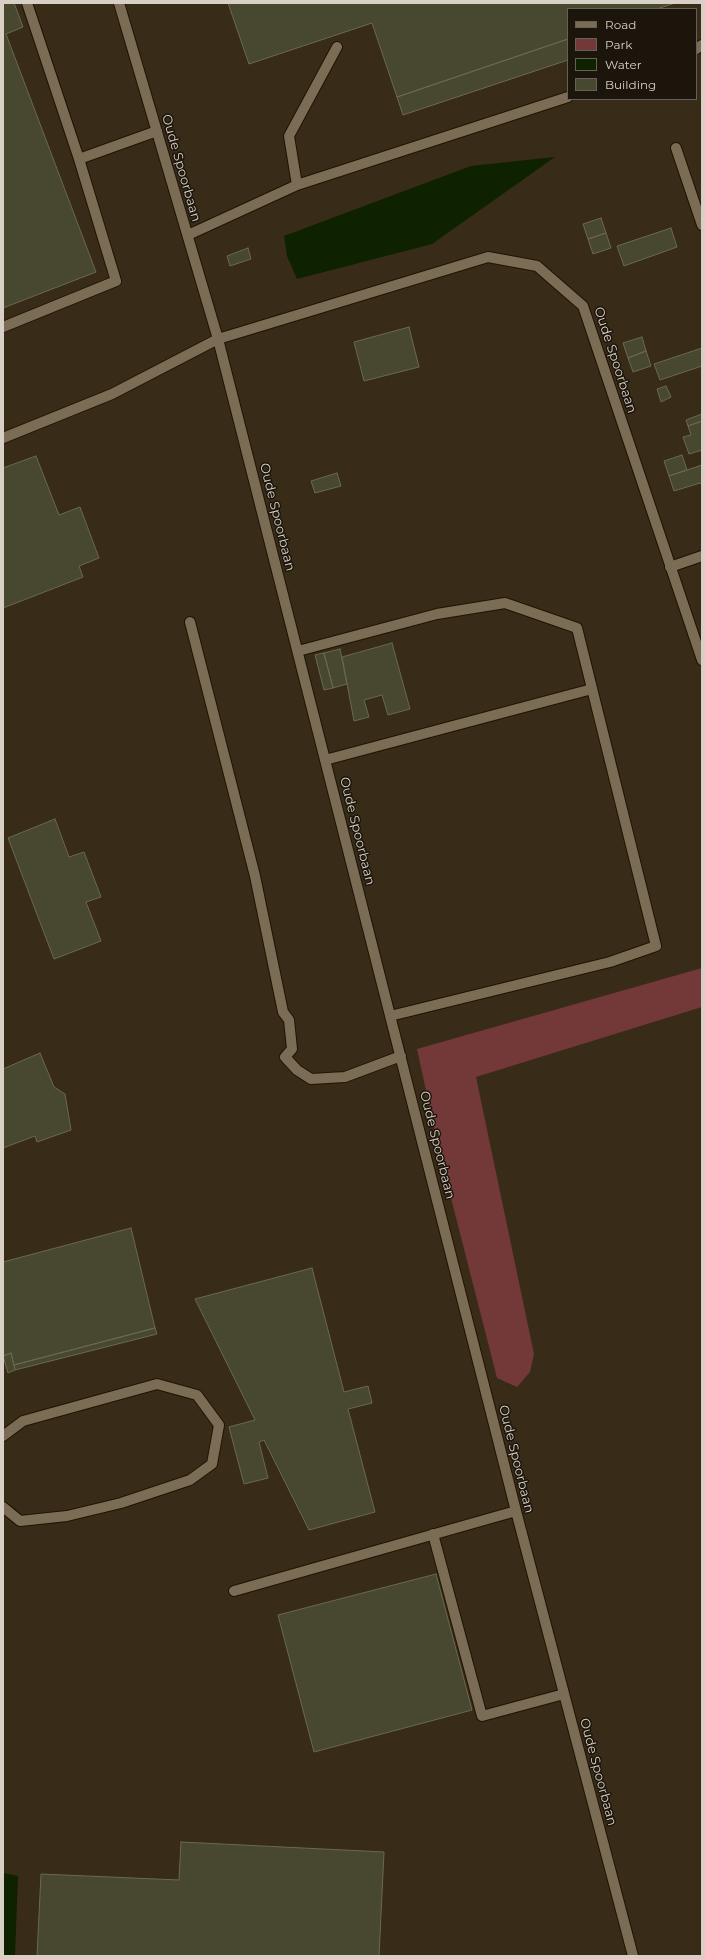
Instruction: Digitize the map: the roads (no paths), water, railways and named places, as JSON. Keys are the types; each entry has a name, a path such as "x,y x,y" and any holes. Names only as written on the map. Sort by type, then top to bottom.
{"street":[{"path":"3,327 116,281 79,159 27,3"},
{"name":"Oude Spoorbaan","path":"120,3 218,339 516,1511 633,1956"},
{"path":"297,185 289,136 337,47"},
{"path":"188,235 297,185 567,97"},
{"path":"79,159 157,131"},
{"path":"676,148 702,225"},
{"name":"Oude Spoorbaan","path":"218,339 488,257 537,266 583,306 702,660"},
{"path":"3,438 112,394 218,339"},
{"path":"670,568 702,556"},
{"path":"298,651 437,614 505,603 577,628 656,946 610,962 390,1016"},
{"path":"190,622 255,876 283,1012 289,1020 292,1049 285,1057 297,1070 311,1079 345,1077 401,1056"},
{"path":"325,760 592,689"},
{"path":"3,1436 23,1421 157,1384 198,1395 219,1425 212,1464 190,1480 121,1503 67,1516 20,1522 3,1507"},
{"path":"234,1591 516,1511"},
{"path":"433,1534 482,1716 564,1694"}],"water":[{"path":"555,157 432,244 297,279 287,256 284,236 471,166"},
{"path":"3,1873 18,1876 15,1956 3,1956"}]}
